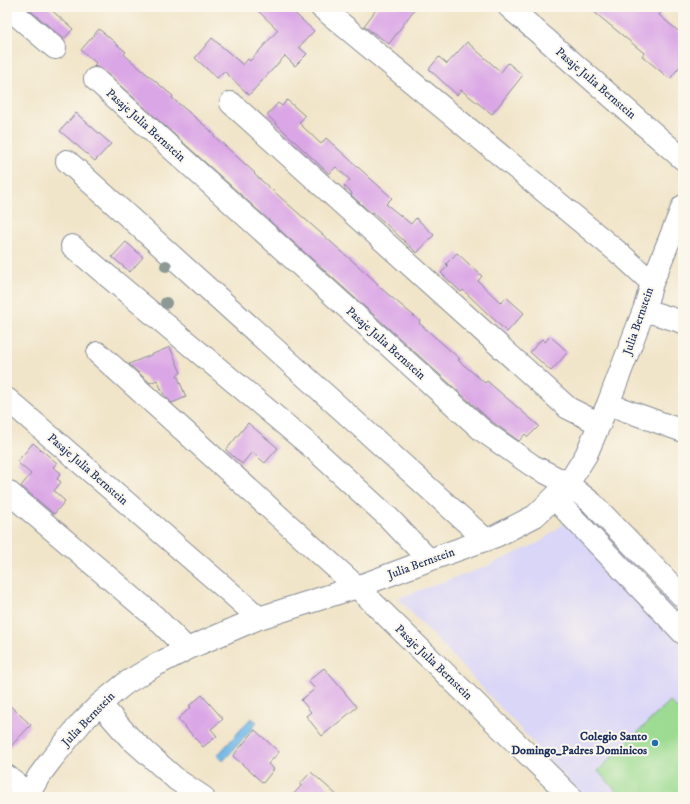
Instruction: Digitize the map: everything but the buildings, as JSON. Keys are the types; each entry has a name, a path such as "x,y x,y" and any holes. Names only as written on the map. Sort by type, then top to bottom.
{"street":[{"path":"7,7 55,48"},
{"path":"321,7 626,258 652,283"},
{"name":"Pasaje Julia Bernstein","path":"509,7 683,159"},
{"name":"Pasaje Julia Bernstein","path":"95,79 483,431 533,466 561,491 592,503 683,597"},
{"path":"231,103 568,408 600,424"},
{"path":"67,161 486,540"},
{"name":"Julia Bernstein","path":"28,796 39,776 81,723 100,704 126,682 140,674 187,649 259,618 357,587 486,540 535,516 561,491 586,455 608,404 644,310 652,283 683,206"},
{"path":"72,246 313,448 389,518 429,560"},
{"path":"644,310 683,322"},
{"name":"Pasaje Julia Bernstein","path":"98,353 357,587 570,797"},
{"name":"Pasaje Julia Bernstein","path":"7,399 259,618"},
{"path":"608,404 683,431"},
{"path":"7,491 154,617 187,649"},
{"path":"561,491 683,633"},
{"path":"100,704 129,737 177,780 203,797"},
{"path":"7,776 28,796"}],"shaded area":[{"name":"Colegio Santo Domingo_Padres Dominicos","path":"582,509 683,618 683,797 584,797 398,598 485,567 540,542"}],"green space":[{"name":"Colegio Santo Domingo_Padres Dominicos","path":"670,701 683,715 683,797 622,797 598,771"}],"water":[{"path":"251,718 257,722 254,725 255,726 223,761 217,756"}],"place":[{"name":"Colegio Santo Domingo_Padres Dominicos","path":"655,743"}]}
